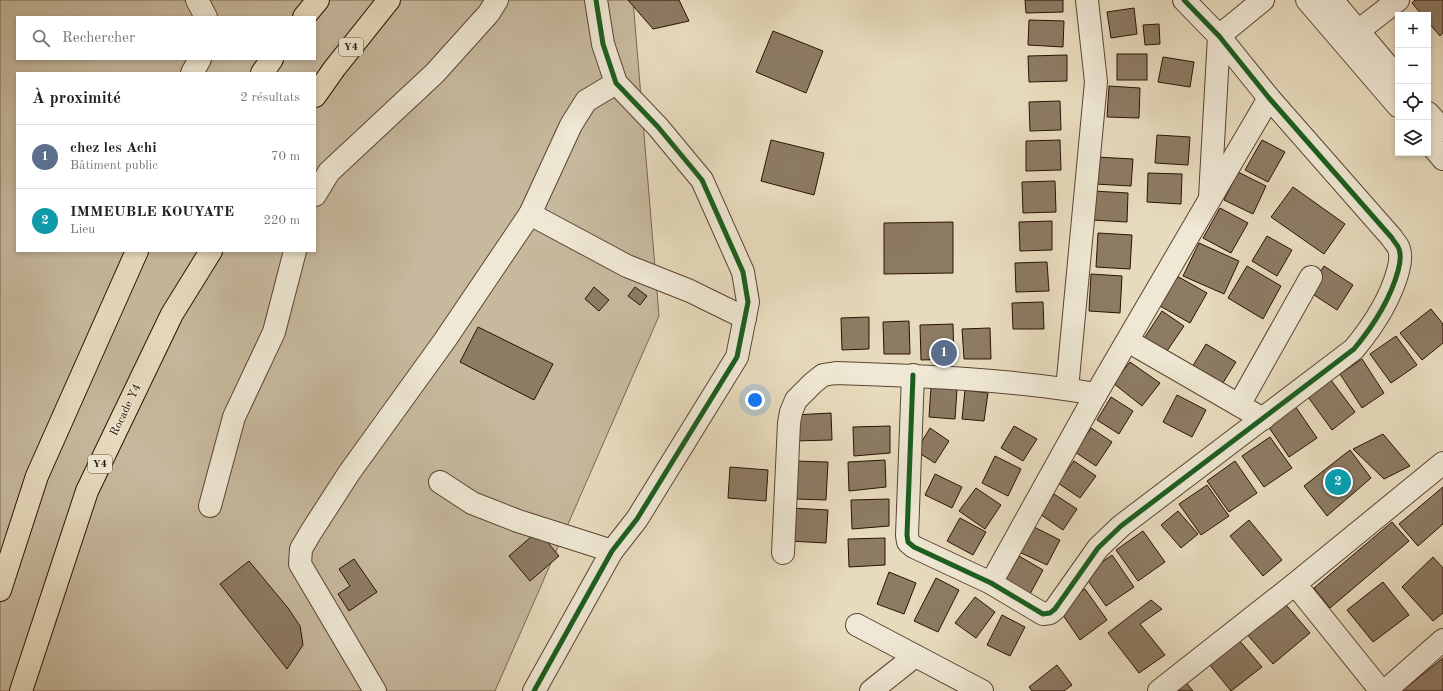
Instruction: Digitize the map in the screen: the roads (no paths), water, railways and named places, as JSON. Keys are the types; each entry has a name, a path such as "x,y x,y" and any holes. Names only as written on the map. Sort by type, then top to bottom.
{"highway":[{"path":"305,16 318,0"},
{"name":"Y4","path":"316,95 334,69 389,0"},
{"path":"263,72 271,60"},
{"path":"0,590 37,476 138,252"},
{"name":"Rocade Y4","path":"21,691 87,491 172,314 210,252"}],"street":[{"path":"197,0 205,16"},
{"path":"316,193 329,172 435,73 489,13 497,0"},
{"path":"534,691 612,551 637,519 737,357 748,302 743,272 702,180 658,127 616,83 603,44 596,0"},
{"path":"1067,389 1096,82 1087,0"},
{"path":"913,375 907,535 908,542 914,547 991,583 1043,614 1050,613 1054,609 1098,548 1109,536 1354,349 1368,332 1382,311 1394,284 1400,263 1399,249 1392,238 1269,98 1219,36 1184,0"},
{"path":"1209,200 1219,36 1263,0"},
{"path":"1307,0 1395,103"},
{"path":"1332,0 1395,74"},
{"path":"1358,31 1398,0"},
{"path":"193,72 199,60"},
{"path":"375,691 300,564 301,549 310,532 349,473 444,340 530,214 571,125 586,101 616,83"},
{"path":"991,583 1096,394 1269,98"},
{"path":"1431,116 1443,130"},
{"path":"1431,145 1443,159"},
{"path":"530,214 628,266 690,291 745,318"},
{"path":"210,506 234,417 274,332 295,252"},
{"path":"1239,405 1311,277"},
{"path":"1128,341 1263,419"},
{"path":"783,553 789,423 791,412 796,400 823,374 913,375 1067,389 1096,394"},
{"path":"1159,691 1295,584 1443,463"},
{"path":"440,482 472,503 518,521 612,551"},
{"path":"1295,584 1381,691"},
{"path":"857,625 982,691"},
{"path":"1385,691 1443,640"},
{"path":"871,691 915,656"}],"place":[{"name":"chez les Achi","path":"944,353"},
{"name":"IMMEUBLE KOUYATE","path":"1338,482"}]}
